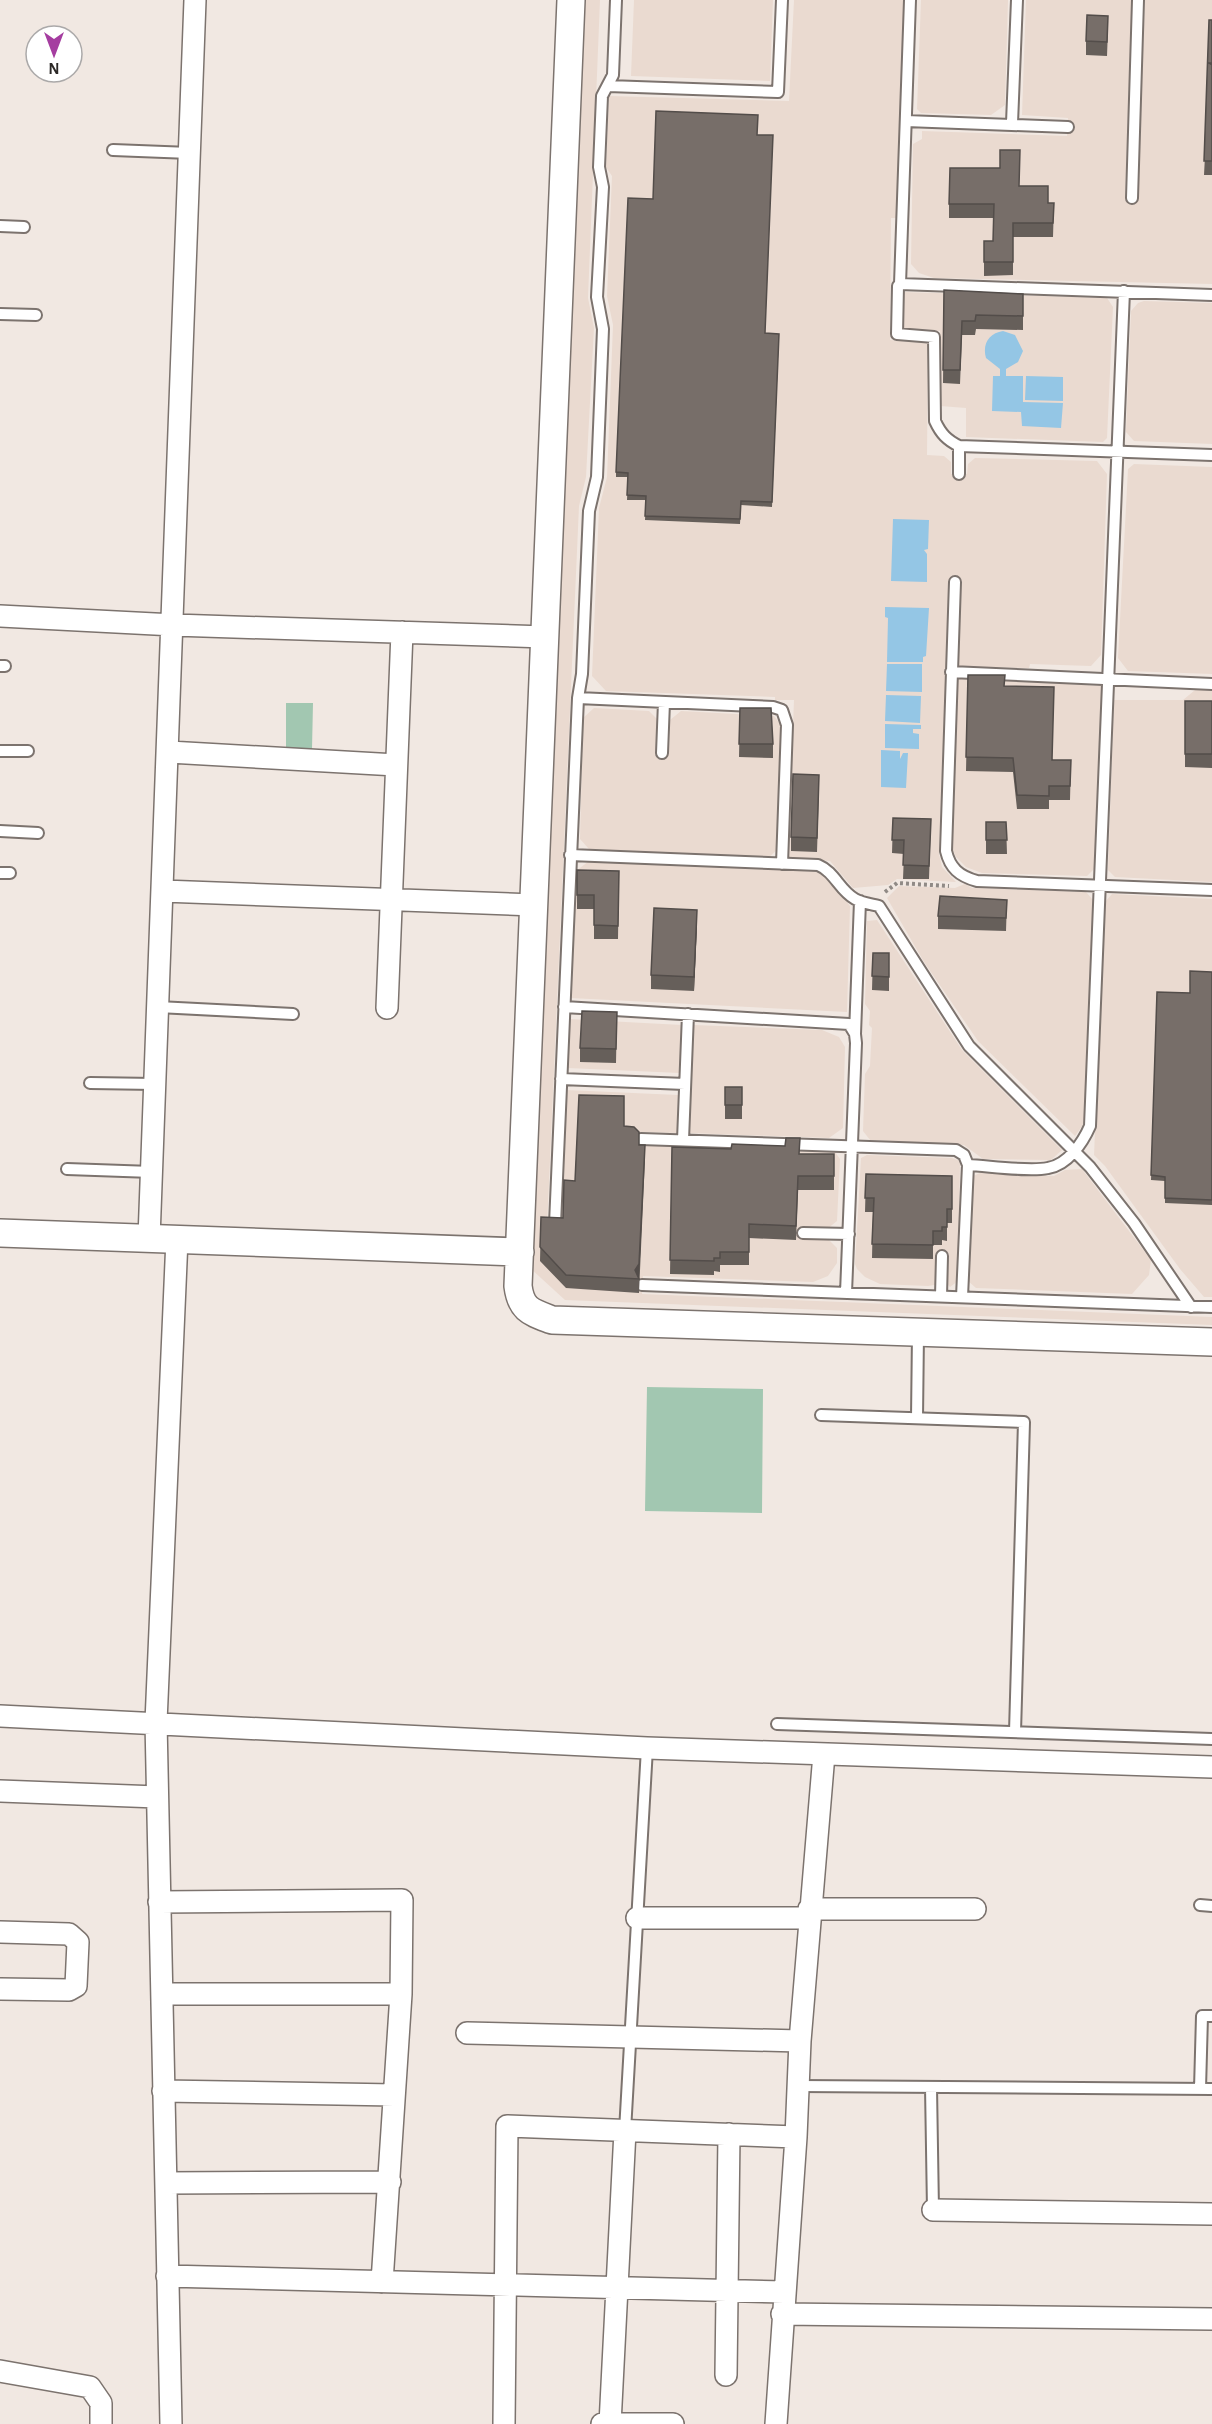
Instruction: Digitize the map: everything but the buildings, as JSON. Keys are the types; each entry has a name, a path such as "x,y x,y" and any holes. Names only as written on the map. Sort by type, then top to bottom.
{"street":[{"path":"149,1238 174,625 195,0"},
{"path":"571,0 520,1252 520,1301 531,1312 552,1320 1212,1342"},
{"path":"0,616 174,625 545,637"},
{"path":"387,1008 402,632"},
{"path":"169,752 396,765"},
{"path":"163,891 534,905"},
{"path":"0,1233 520,1252"},
{"path":"171,2424 156,1722 177,1239"},
{"path":"0,1716 647,1748 1212,1767"},
{"path":"776,2424 809,1913 824,1754"},
{"path":"0,1791 157,1797"},
{"path":"159,1902 402,1900 400,1994 382,2282"},
{"path":"638,1918 975,1909"},
{"path":"0,1932 69,1934 78,1942 76,1986 69,1990 0,1989"},
{"path":"162,1994 400,1994"},
{"path":"467,2033 800,2041"},
{"path":"163,2091 394,2095"},
{"path":"504,2424 507,2126 796,2137"},
{"path":"610,2424 625,2131"},
{"path":"726,2375 725,2291 729,2134"},
{"path":"166,2183 390,2182"},
{"path":"933,2210 1212,2214"},
{"path":"167,2276 784,2292"},
{"path":"782,2314 1212,2319"},
{"path":"0,2371 90,2387 101,2403 101,2424"},
{"path":"602,2424 673,2424"}],"lane":[{"path":"555,1224 578,698 582,674 589,512 597,477 603,329 597,297 603,187 599,167 602,96 613,75 616,0"},
{"path":"608,86 778,92 782,0"},
{"path":"910,0 897,334 934,337 935,421 940,433 959,446 1212,454"},
{"path":"1012,123 1017,0"},
{"path":"1132,198 1138,0"},
{"path":"906,121 1012,123 1068,127"},
{"path":"113,150 190,153"},
{"path":"0,226 24,227"},
{"path":"900,284 1212,295"},
{"path":"968,1165 1049,1168 1076,1150 1090,1126 1124,291"},
{"path":"0,314 36,315"},
{"path":"959,446 959,474"},
{"path":"955,582 946,851 948,863 965,878 977,881 1212,890"},
{"path":"951,672 1212,684"},
{"path":"578,698 773,707 782,710 787,725 782,864"},
{"path":"662,753 664,702"},
{"path":"0,751 28,752"},
{"path":"0,831 38,833"},
{"path":"570,855 818,865 827,869 848,894 865,903 879,906 969,1046 1076,1150 1134,1223 1191,1307"},
{"path":"846,1293 854,1147 855,1034 865,903"},
{"path":"158,1007 293,1014"},
{"path":"564,1007 839,1022 849,1024 855,1034"},
{"path":"683,1140 688,1014"},
{"path":"561,1079 685,1084"},
{"path":"90,1083 155,1084"},
{"path":"641,1139 956,1150 964,1155 968,1165 962,1297"},
{"path":"67,1169 152,1172"},
{"path":"803,1233 849,1234"},
{"path":"941,1296 942,1256"},
{"path":"642,1285 1212,1307"},
{"path":"917,1418 918,1333"},
{"path":"821,1415 1024,1422 1015,1732"},
{"path":"777,1724 1212,1739"},
{"path":"625,2131 647,1748"},
{"path":"1200,1905 1212,1906"},
{"path":"1200,2089 1202,2016 1212,2016"},
{"path":"799,2086 1212,2089"},
{"path":"931,2087 933,2210"}],"path":[{"path":"865,903 897,883 956,886 965,878"}],"shaded area":[{"path":"580,0 600,0 588,298 594,328 586,477 579,506 547,1227 559,1228 566,1090 678,1095 677,1133 642,1132 641,1145 835,1152 840,1159 837,1221 827,1229 827,1238 837,1248 837,1263 828,1276 813,1282 643,1276 642,1294 1212,1317 1212,1325 565,1300 530,1268"},
{"path":"634,0 773,0 770,81 631,76"},
{"path":"794,0 904,0 896,218 891,218 890,340 928,343 927,455 944,456 951,462 951,474 967,474 968,464 975,458 1097,461 1107,474 1101,655 1091,666 1030,664 1029,668 958,667 961,583 949,582 939,854 942,867 956,882 897,879 888,885 853,888 830,861 788,858 794,700 775,700 775,697 606,691 592,676 599,508 607,477 613,325 607,296 612,176 606,167 609,96 789,101"},
{"path":"921,0 1008,0 1005,105 991,115 921,113 917,109"},
{"path":"1026,0 1132,0 1125,198 1137,199 1145,0 1212,0 1212,284 934,278 919,273 911,264 913,144 922,139 922,131 1067,136 1068,118 1022,115"},
{"path":"903,292 1107,298 1113,307 1107,438 1103,442 966,437 966,408 940,406 940,331 902,329"},
{"path":"1144,301 1212,303 1212,444 1134,441 1126,432 1131,311 1138,303"},
{"path":"1134,464 1212,467 1212,674 1128,671 1118,658 1128,469"},
{"path":"957,677 1102,686 1094,869 1087,876 982,873 966,867 956,857 952,849"},
{"path":"1195,690 1212,690 1212,882 1115,877 1108,870 1114,700 1183,700"},
{"path":"594,708 649,711 658,720 657,752 669,753 670,720 681,711 774,716 781,725 777,850 768,858 589,849 580,839 583,718"},
{"path":"589,861 824,872 850,906 847,1012 570,998 576,871"},
{"path":"965,884 972,888 1086,892 1093,900 1084,1119 1083,1125 1075,1136 978,1041 924,962 887,898 899,886 955,888"},
{"path":"1112,894 1212,899 1212,1297 1204,1297 1180,1269 1105,1166 1094,1155 1105,902"},
{"path":"877,920 962,1050 1062,1150 1051,1160 983,1159 964,1145 870,1140 863,1131 865,1074 870,1066 872,1028 869,1025 870,1011 865,1004 867,921"},
{"path":"569,1019 682,1025 680,1073 568,1068"},
{"path":"694,1025 822,1030 839,1037 845,1047 843,1128 829,1138 689,1133"},
{"path":"867,1155 952,1158 960,1161 958,1281 950,1287 946,1283 928,1286 880,1284 865,1277 857,1269 855,1264 861,1158"},
{"path":"1082,1169 1151,1260 1149,1275 1132,1294 976,1288 968,1281 973,1176 980,1173 1054,1176 1065,1170"}],"green space":[{"path":"286,703 313,703 312,749 286,748"},
{"path":"647,1387 763,1389 762,1513 645,1511"}],"water":[{"path":"1003,331 1015,335 1023,351 1018,362 1006,369 1006,376 1023,376 1023,402 1063,403 1061,428 1022,426 1021,412 992,411 993,376 1000,376 1000,369 986,358 985,348 990,337"},
{"path":"1026,376 1063,377 1063,401 1025,400"},
{"path":"893,519 929,520 928,549 924,550 927,554 927,582 891,581"},
{"path":"885,607 929,608 926,656 923,657 923,662 887,662 888,618 885,617"},
{"path":"887,664 922,664 922,692 886,691"},
{"path":"886,695 921,696 920,723 885,721"},
{"path":"885,724 921,725 921,729 913,729 913,733 919,734 919,749 885,748"},
{"path":"881,750 900,751 900,759 903,753 908,753 906,788 881,787"}]}
